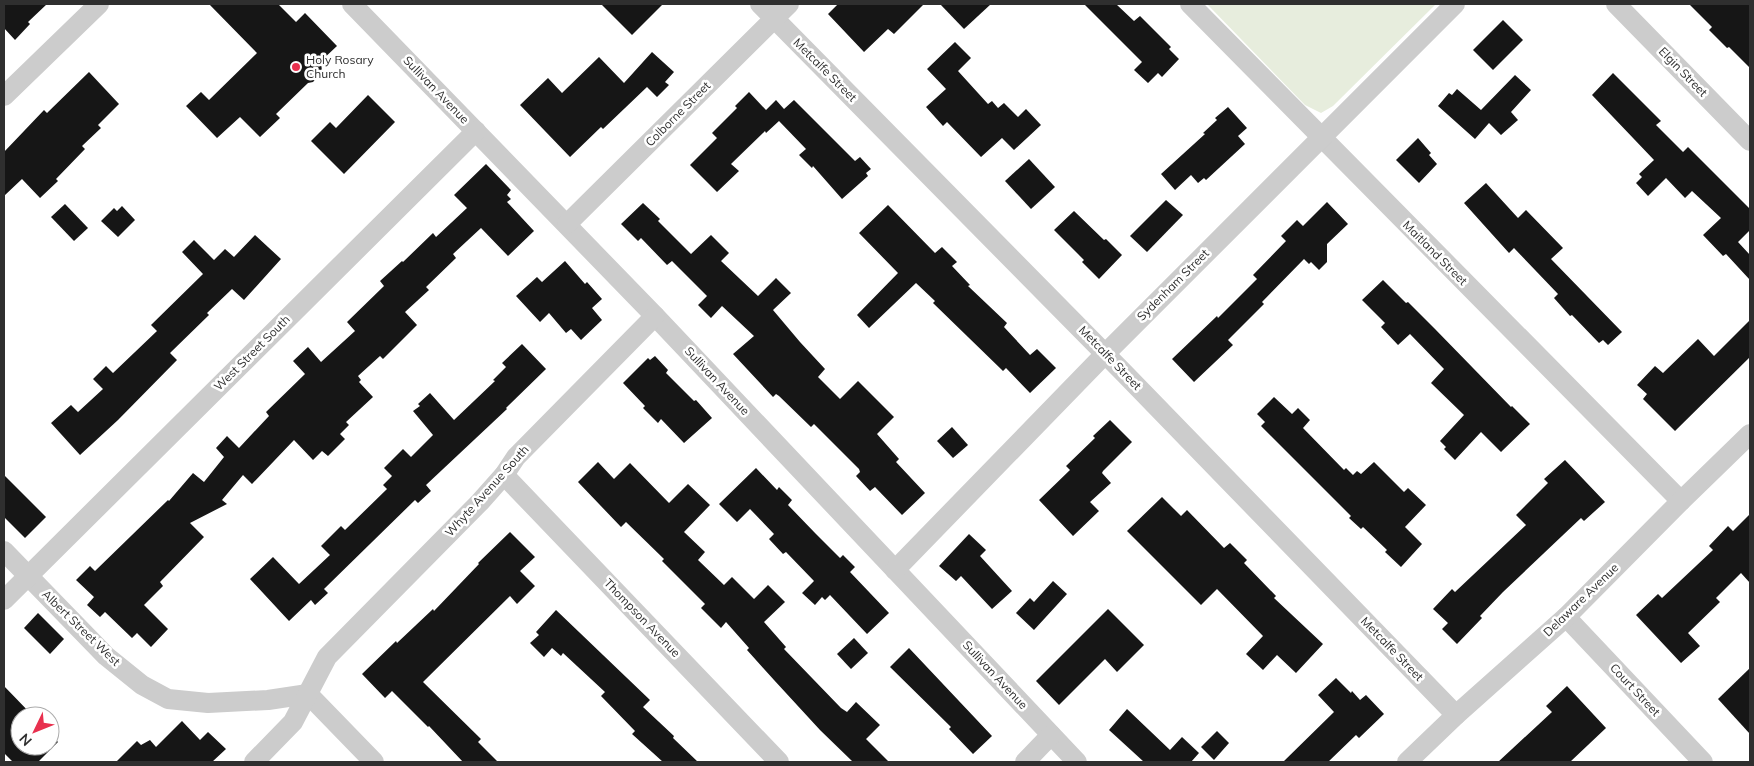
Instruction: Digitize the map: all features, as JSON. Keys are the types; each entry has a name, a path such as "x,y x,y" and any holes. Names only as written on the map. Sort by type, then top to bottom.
{"street":[{"path":"4,96 99,4"},
{"name":"Sullivan Avenue","path":"352,4 655,316 1077,762"},
{"name":"Metcalfe Street","path":"760,4 1106,354 1456,715"},
{"name":"Colborne Street","path":"567,224 789,4"},
{"name":"Maitland Street","path":"1190,4 1681,500"},
{"name":"Sydenham Street","path":"895,570 1106,354 1455,4"},
{"name":"Elgin Street","path":"1616,4 1750,141"},
{"name":"West Street South","path":"4,600 476,131"},
{"name":"Whyte Avenue South","path":"254,762 293,722 326,657 480,502 504,475 516,457 655,316"},
{"name":"Delaware Avenue","path":"1407,762 1456,715 1566,617 1681,500 1750,434"},
{"name":"Thompson Avenue","path":"504,475 779,762"},
{"name":"Albert Street West","path":"4,551 106,656 142,685 168,699 208,703 268,700 308,694"},
{"name":"Court Street","path":"1566,617 1703,762"},
{"path":"308,694 374,762"},
{"path":"1025,762 1051,735"}],"green space":[{"path":"1207,4 1436,4 1333,106 1321,113 1305,105"}],"building":[{"path":"4,4 47,4 28,22 30,24 15,40 4,28"},
{"name":"Holy Rosary Church","path":"209,4 278,4 296,22 305,13 337,46 321,61 322,72 276,114 280,118 260,137 240,117 217,138 186,106 201,92 209,100 257,53"},
{"path":"601,4 663,4 632,35"},
{"path":"838,4 924,4 894,34 888,29 864,52 828,14"},
{"path":"940,4 991,4 964,29"},
{"path":"1084,4 1116,4 1134,21 1140,16 1171,47 1169,49 1179,59 1162,77 1158,73 1148,83 1134,70 1142,62"},
{"path":"1689,4 1750,4 1750,68 1709,30 1712,27"},
{"path":"1503,20 1523,40 1493,70 1473,50"},
{"path":"955,42 971,58 958,71 988,104 992,101 998,108 1004,103 1018,117 1026,109 1041,125 1014,150 1002,138 981,157 947,122 943,126 926,107 946,89 927,69"},
{"path":"652,52 674,72 665,82 669,85 657,97 647,87 570,157 520,105 548,78 562,93 599,57 624,83"},
{"path":"89,72 119,104 98,125 101,128 82,146 85,149 56,179 58,181 40,198 22,179 4,196 4,152 44,110 47,113"},
{"path":"1613,73 1661,121 1656,125 1683,152 1688,147 1750,209 1750,230 1738,242 1750,255 1750,280 1726,254 1723,256 1703,235 1721,218 1692,191 1685,198 1666,178 1648,196 1636,183 1642,177 1639,174 1654,160 1592,95"},
{"path":"1515,75 1531,90 1511,112 1518,120 1501,135 1489,123 1475,139 1438,106 1449,93 1452,95 1457,89 1481,110"},
{"path":"749,92 766,110 776,100 784,109 794,100 855,161 860,157 871,169 866,173 868,176 842,199 813,166 812,168 799,155 806,149 779,121 766,133 765,131 731,164 739,171 717,192 690,165 717,138 712,133 737,108 735,106"},
{"path":"368,95 395,122 344,174 311,141 330,122 336,128"},
{"path":"1228,107 1247,128 1238,136 1245,144 1206,180 1204,178 1198,183 1191,175 1175,190 1161,174 1205,134 1203,133 1217,120 1215,118"},
{"path":"1418,138 1431,153 1429,155 1437,164 1419,183 1396,160"},
{"path":"1029,159 1055,187 1031,209 1005,181"},
{"path":"486,164 511,190 507,195 511,199 507,202 534,231 508,256 481,228 453,254 456,258 426,287 429,290 405,312 417,325 383,359 380,356 358,376 361,380 359,382 373,397 346,422 349,425 340,434 345,439 328,456 322,451 313,460 294,440 252,484 243,475 222,500 227,504 190,523 204,537 160,582 163,586 144,605 168,629 151,647 137,633 132,638 105,612 100,617 87,605 94,597 76,580 90,566 95,571 169,501 193,473 204,482 224,457 216,448 227,436 239,448 269,416 266,412 305,374 293,361 308,347 321,362 355,331 347,322 384,286 380,281 433,233 436,237 467,208 454,195"},
{"path":"1486,183 1518,218 1526,210 1563,248 1551,259 1622,332 1608,345 1603,340 1599,343 1572,315 1570,316 1554,298 1558,294 1514,248 1509,253 1464,203"},
{"path":"1166,200 1183,215 1147,252 1130,236"},
{"path":"1327,202 1348,224 1327,244 1327,262 1319,270 1311,262 1309,264 1304,259 1262,302 1264,304 1228,340 1233,345 1194,382 1172,359 1217,316 1218,318 1257,279 1253,275 1286,241 1281,236 1297,220 1303,226"},
{"path":"643,203 691,254 711,235 729,253 721,261 758,296 776,278 791,293 773,310 825,369 818,377 840,399 858,381 894,417 877,434 899,459 896,462 925,493 902,515 875,487 870,491 856,476 860,472 859,469 814,424 811,427 776,394 773,397 733,354 754,336 722,306 711,318 698,305 707,296 672,261 667,265 641,238 638,241 621,224"},
{"path":"65,204 88,228 74,241 51,217"},
{"path":"888,205 935,253 942,247 957,262 952,266 970,285 968,286 1007,323 1004,327 1030,355 1037,349 1056,368 1030,393 1006,368 1003,371 933,303 935,301 916,283 869,328 857,315 898,273 859,233"},
{"path":"122,206 135,220 118,237 101,221 114,208 117,211"},
{"path":"1074,211 1122,255 1099,279 1082,262 1084,260 1054,230"},
{"path":"255,235 281,259 244,300 232,289 207,313 209,315 170,353 177,360 118,420 80,455 51,423 71,405 78,412 103,389 93,379 106,366 113,373 157,331 151,325 203,274 182,252 194,240 214,260 225,249 234,257"},
{"path":"565,261 585,284 587,282 602,299 592,308 602,320 581,340 571,329 566,333 549,313 540,322 516,296 537,277 542,282"},
{"path":"1383,280 1406,303 1408,302 1530,424 1501,452 1481,432 1455,460 1444,449 1446,447 1440,441 1464,415 1431,383 1444,369 1410,334 1398,345 1381,327 1385,323 1362,300"},
{"path":"1750,320 1750,357 1675,431 1643,399 1647,394 1637,385 1655,366 1663,373 1698,339 1714,356"},
{"path":"522,344 546,369 507,409 426,485 431,491 418,503 415,500 324,589 328,593 315,605 311,600 289,621 250,579 273,557 299,584 330,555 321,546 341,526 345,530 387,489 383,485 392,476 384,468 403,449 411,457 433,435 413,411 420,406 418,404 430,393 454,420 495,381 493,380 506,367 502,363"},
{"path":"655,356 668,370 666,373 694,401 696,400 712,418 684,443 661,419 658,423 623,383 648,358 650,360"},
{"path":"1274,397 1292,414 1298,408 1310,420 1303,428 1344,470 1346,468 1353,475 1357,471 1361,474 1374,462 1404,492 1408,488 1426,505 1405,527 1422,544 1401,567 1385,552 1387,550 1363,527 1361,529 1349,518 1351,516 1261,426 1265,422 1257,414"},
{"path":"1110,420 1132,442 1103,471 1102,473 1111,483 1090,502 1099,511 1073,536 1039,500 1070,470 1066,466 1095,438 1093,436"},
{"path":"952,427 968,445 953,458 937,441"},
{"path":"1565,460 1605,502 1584,521 1581,518 1503,592 1457,644 1442,629 1448,623 1433,609 1452,589 1455,592 1526,525 1516,515 1548,483 1544,479"},
{"path":"598,462 614,479 630,463 669,503 688,484 710,505 684,532 705,552 698,560 724,585 732,577 754,599 768,585 785,602 764,622 786,647 784,649 841,708 847,712 856,702 880,725 866,739 889,762 853,762 820,730 774,680 747,650 749,648 726,622 721,628 701,608 705,604 662,561 664,559 626,522 621,527 578,482"},
{"path":"756,468 777,490 779,487 792,500 788,505 840,558 843,555 855,567 850,572 889,613 867,634 830,595 825,600 822,597 815,605 802,593 814,581 786,552 783,554 769,539 774,534 750,509 737,522 719,504"},
{"path":"4,475 46,517 25,538 4,517"},
{"path":"1162,497 1181,516 1187,510 1224,548 1230,543 1247,560 1244,563 1276,596 1274,598 1323,644 1296,673 1277,655 1263,670 1246,654 1263,636 1217,589 1201,605 1127,531"},
{"path":"1750,514 1750,583 1741,573 1716,598 1720,602 1688,633 1700,646 1681,663 1636,615 1658,594 1662,598 1713,550 1709,546 1728,526 1733,531"},
{"path":"510,532 535,557 520,571 535,586 517,604 510,596 423,682 481,739 478,742 498,762 463,762 392,691 385,698 362,674 396,641 397,643 433,609 434,611 478,563"},
{"path":"969,534 986,550 980,556 1012,591 992,609 961,576 956,581 939,566"},
{"path":"1053,581 1067,594 1034,630 1016,613 1030,598 1034,602"},
{"path":"1108,609 1144,645 1117,672 1105,659 1059,705 1036,681"},
{"path":"556,610 650,700 643,707 698,762 663,762 632,734 635,731 601,696 605,692 563,653 561,656 552,648 544,657 530,643 539,635 536,632"},
{"path":"38,613 64,639 50,654 24,628"},
{"path":"854,638 868,653 851,669 837,654"},
{"path":"909,648 992,736 973,754 949,729 951,727 890,667"},
{"path":"1750,668 1750,734 1718,699"},
{"path":"1336,678 1360,700 1366,695 1384,714 1359,738 1356,735 1328,762 1283,762 1334,712 1318,695"},
{"path":"4,686 23,706 10,706 10,756 44,756 38,762 13,762 4,753"},
{"path":"1567,686 1606,728 1570,762 1498,762 1552,712 1546,706"},
{"path":"1127,709 1170,750 1182,737 1199,753 1191,762 1144,762 1109,730"},
{"path":"182,721 200,740 208,732 226,749 212,762 116,762 137,741 141,745 150,740 156,747"},
{"path":"1217,731 1229,743 1214,760 1201,747"}],"place":[{"name":"Holy Rosary Church","path":"296,67"}]}
